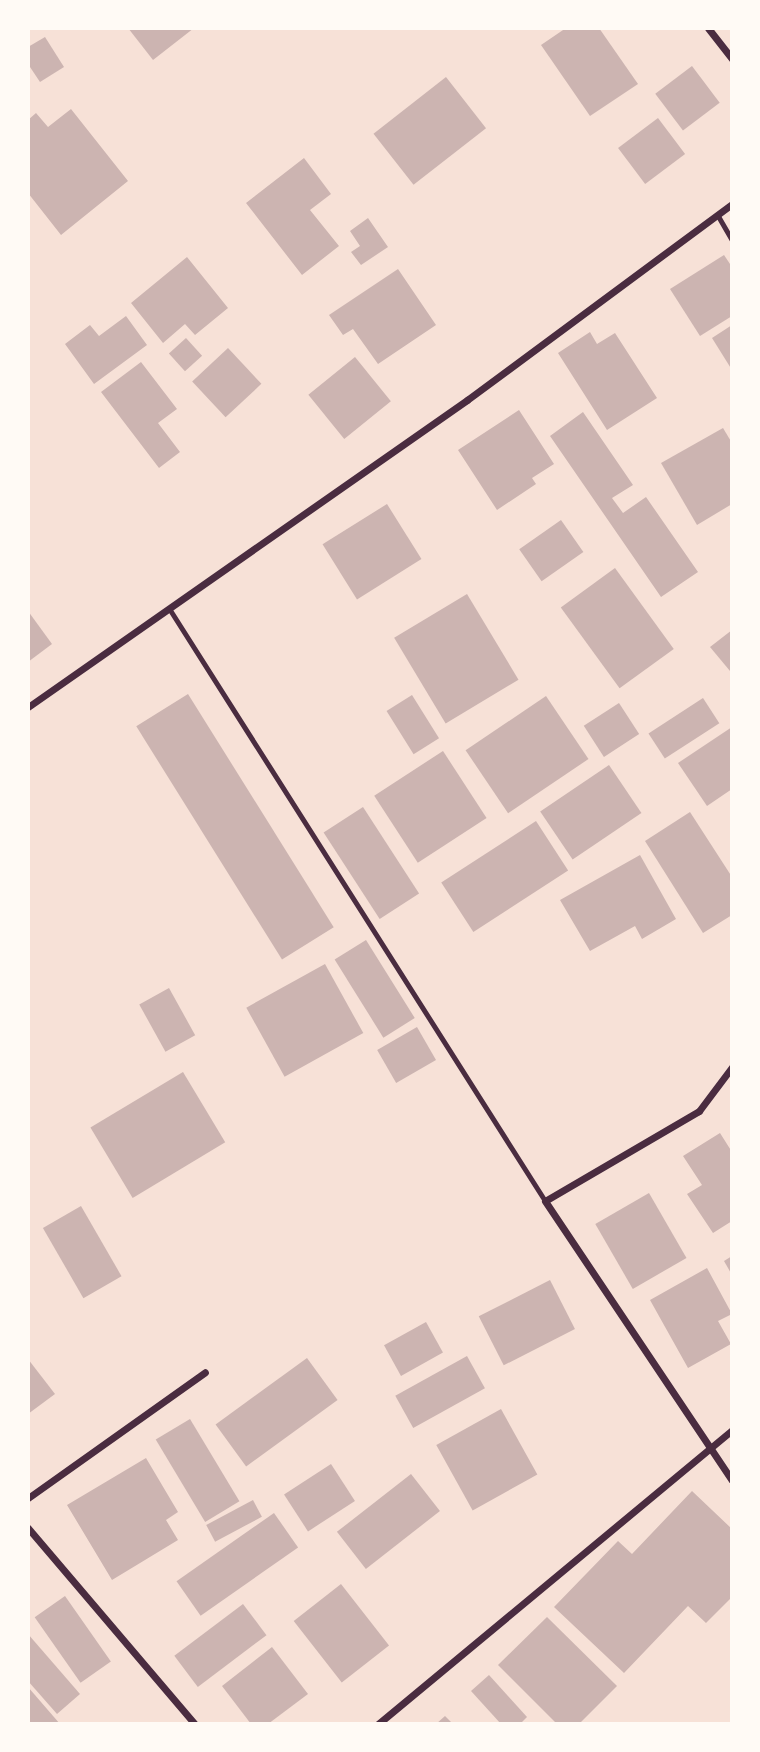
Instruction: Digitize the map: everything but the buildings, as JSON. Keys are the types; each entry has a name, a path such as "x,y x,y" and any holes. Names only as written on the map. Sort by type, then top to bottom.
{"street":[{"path":"708,28 732,59"},
{"path":"28,708 170,610 732,204"},
{"path":"732,1067 699,1111 545,1201 732,1480"},
{"path":"28,1498 205,1372"},
{"path":"378,1724 732,1430"},
{"path":"28,1528 195,1724"}],"lane":[{"path":"718,216 732,240"},
{"path":"170,610 545,1201"}]}
